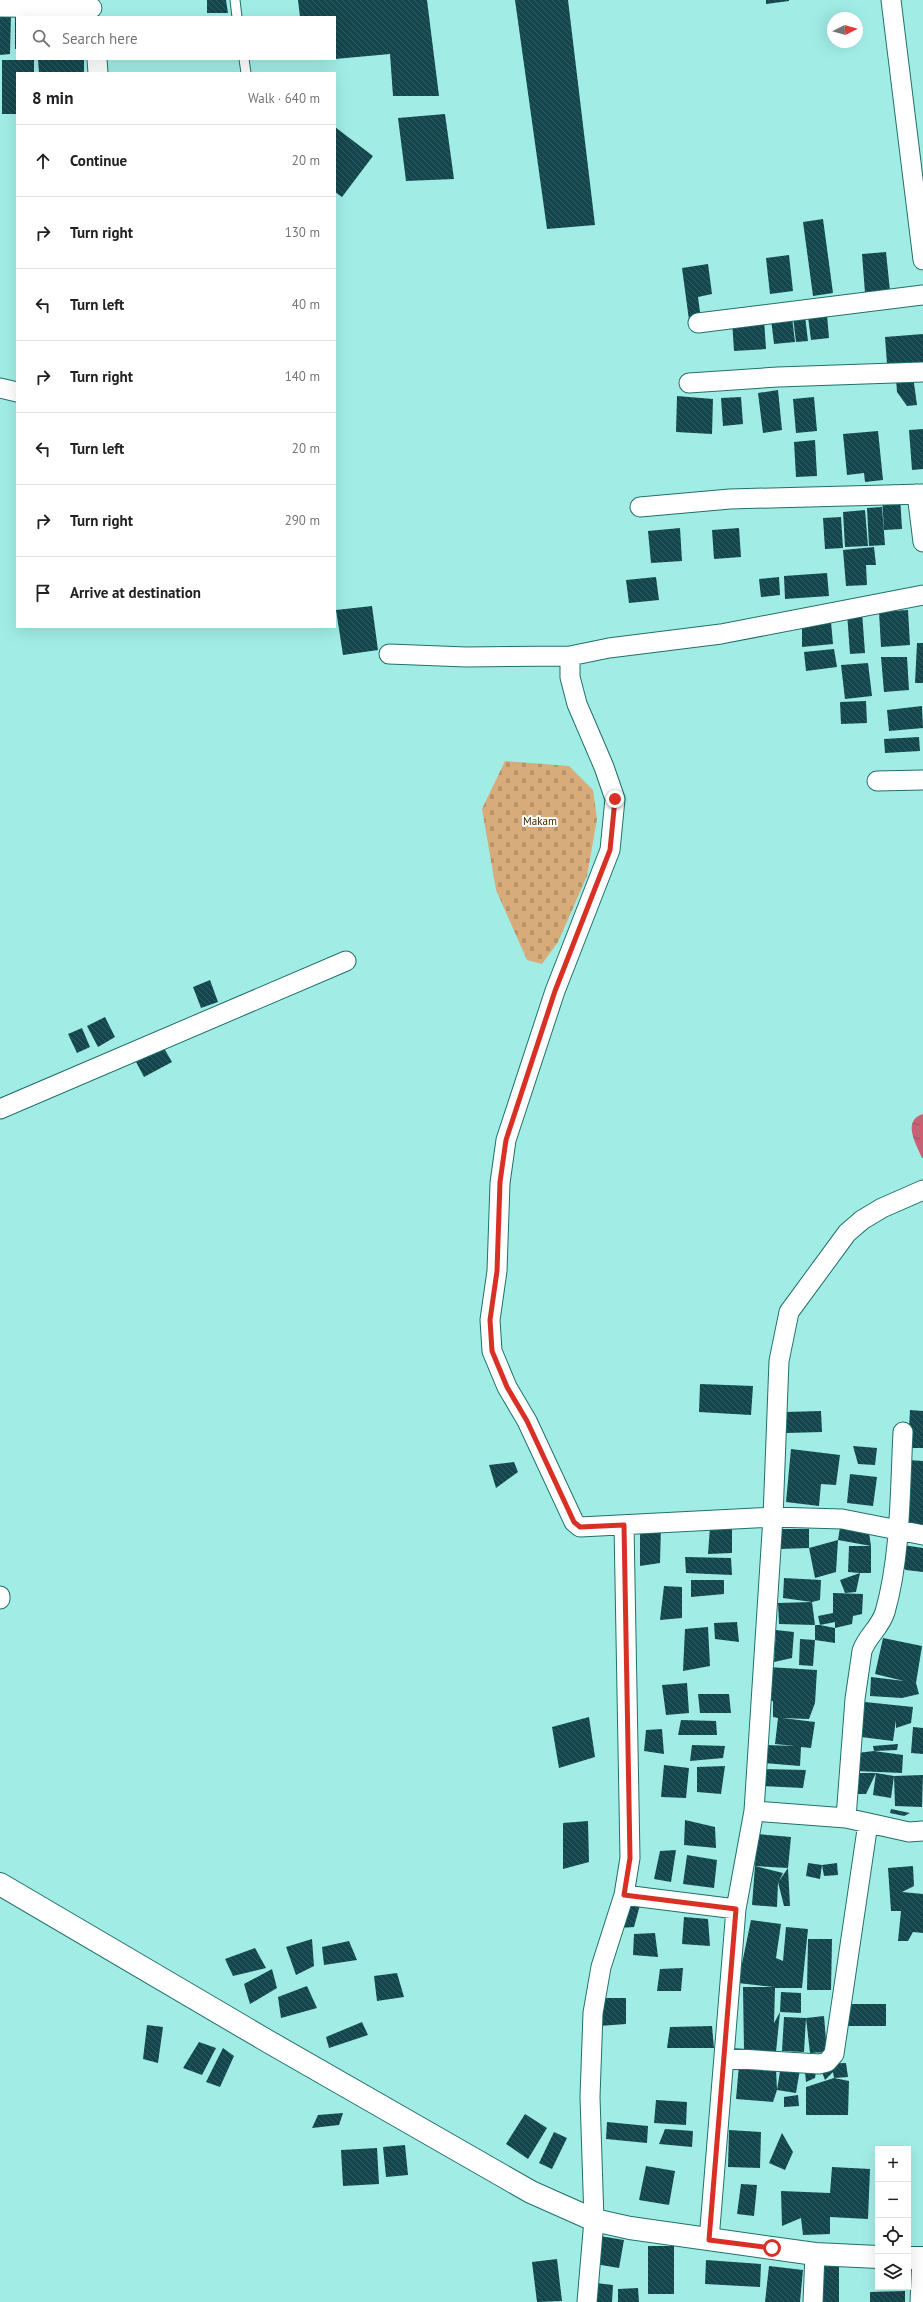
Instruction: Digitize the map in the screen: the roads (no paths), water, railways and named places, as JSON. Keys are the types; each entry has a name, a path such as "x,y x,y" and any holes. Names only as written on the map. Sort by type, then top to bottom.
{"street":[{"path":"891,0 923,260"},
{"path":"0,7 92,8"},
{"path":"97,60 98,72"},
{"path":"698,324 923,295"},
{"path":"689,383 778,377 923,372"},
{"path":"0,388 16,392"},
{"path":"640,507 730,499 920,494 923,542"},
{"path":"389,654 466,657 570,656 609,648 722,634 923,595"},
{"path":"570,656 570,677 577,704 604,767 615,799 610,850 555,991 506,1140 500,1182 497,1271 490,1320 492,1351 507,1387 527,1421 574,1522 580,1527 774,1517 842,1519 923,1535"},
{"path":"877,780 923,780"},
{"path":"0,1109 346,961"},
{"path":"709,2240 736,1909 754,1811 774,1517 780,1361 789,1312 847,1233 862,1220 882,1208 923,1190"},
{"path":"846,1818 855,1699 862,1651 865,1644 880,1625 885,1611 895,1562 903,1432"},
{"path":"587,2302 594,2220 590,2098 593,2013 601,1967 624,1895 630,1858 624,1525"},
{"path":"754,1811 846,1818 909,1832 923,1831"},
{"path":"724,2058 819,2064 827,2062 834,2054 868,1824"},
{"path":"0,1884 268,2042 531,2192 594,2220 630,2228 815,2254 875,2256"},
{"path":"624,1895 736,1909"},
{"path":"813,2302 815,2254"},
{"path":"918,2258 920,2302"}],"lane":[{"path":"235,0 237,16"},
{"path":"244,60 246,72"}],"water":[{"path":"923,1114 922,1158 912,1134 912,1128 916,1117"}],"park label":[{"name":"Makam","path":"540,821"}]}
